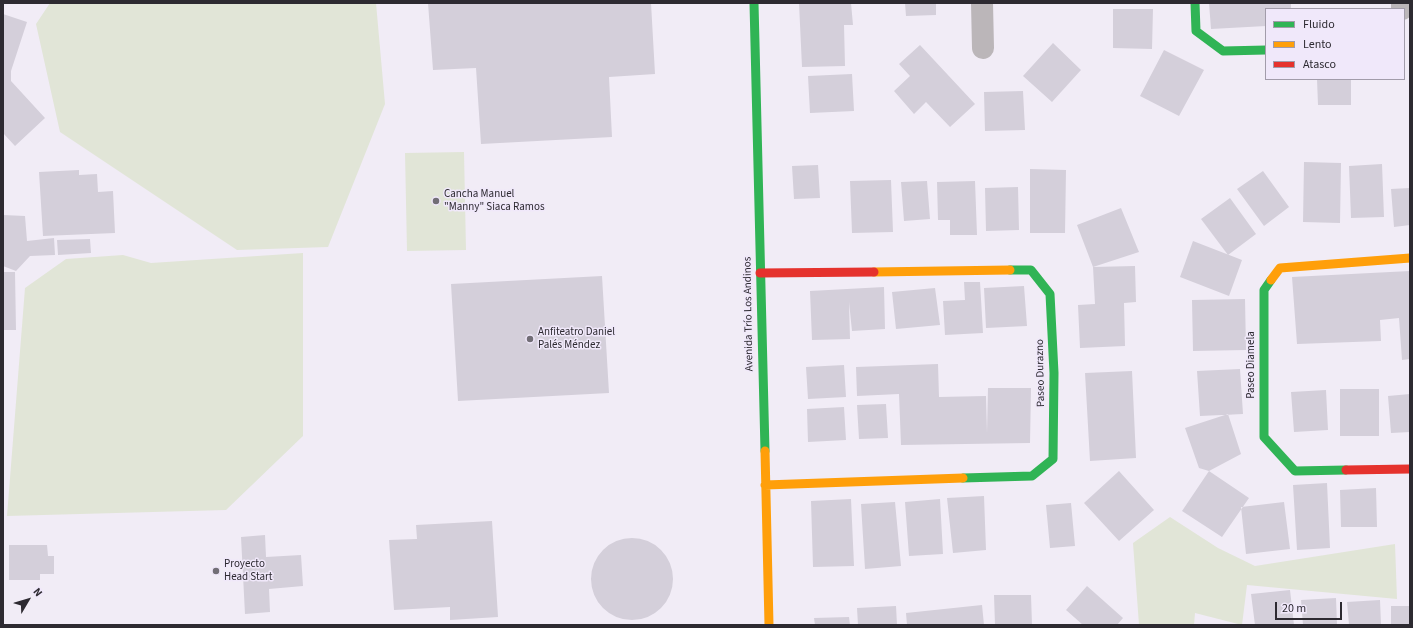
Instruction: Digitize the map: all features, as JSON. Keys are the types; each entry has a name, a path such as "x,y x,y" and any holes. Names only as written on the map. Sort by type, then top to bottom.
{"street":[{"name":"Avenida Trío Los Andinos","path":"754,3 768,625"},
{"path":"982,3 983,48"},
{"path":"1195,3 1196,31 1223,51 1265,50"},
{"name":"Paseo Diamela","path":"1410,258 1280,268 1264,290 1264,437 1295,471 1410,469"},
{"name":"Paseo Durazno","path":"760,273 1031,270 1050,294 1054,373 1053,459 1032,476 765,485"}],"shaded area":[{"path":"50,3 376,3 385,104 328,247 237,250 60,132 36,24"},
{"name":"Cancha Manuel \"Manny\" Siaca Ramos","path":"464,152 466,250 407,251 405,153"},
{"path":"303,253 303,436 226,510 7,516 25,288 66,259 123,255 151,263"},
{"path":"1170,517 1218,548 1255,566 1395,544 1397,599 1247,585 1242,625 1195,613 1194,625 1139,625 1133,543"}],"building":[{"path":"428,3 651,3 655,74 609,77 612,137 481,144 476,68 433,70"},
{"path":"799,3 851,3 853,25 844,25 845,66 802,67"},
{"path":"905,3 936,3 936,15 906,16"},
{"path":"1209,3 1291,3 1291,8 1265,8 1265,26 1211,29"},
{"path":"1113,9 1153,9 1152,49 1113,48"},
{"path":"3,14 27,22 11,71 11,81 45,118 15,146 3,133"},
{"path":"1053,43 1081,70 1052,102 1023,76"},
{"path":"920,45 975,104 950,127 926,102 914,114 894,91 910,76 899,64"},
{"path":"1164,50 1204,70 1179,116 1140,96"},
{"path":"852,74 854,111 810,113 808,76"},
{"path":"1317,80 1351,80 1351,105 1318,105"},
{"path":"1023,91 1025,130 985,131 984,92"},
{"path":"1304,162 1341,163 1340,223 1303,222"},
{"path":"1382,164 1384,217 1351,218 1349,166"},
{"path":"818,165 820,198 794,199 792,166"},
{"path":"1030,169 1066,170 1065,233 1030,233"},
{"path":"79,170 79,175 97,174 98,192 113,191 115,233 43,236 39,172"},
{"path":"1263,171 1289,207 1264,226 1237,189"},
{"path":"891,180 893,232 852,233 850,181"},
{"path":"927,181 930,219 904,221 901,182"},
{"path":"975,181 977,235 950,235 950,220 938,220 937,182"},
{"path":"1018,187 1019,230 986,231 985,188"},
{"path":"1410,188 1410,225 1394,227 1391,189"},
{"path":"1230,198 1256,234 1228,255 1201,219"},
{"path":"1121,208 1139,252 1093,267 1077,225"},
{"path":"3,215 25,216 27,241 54,238 55,255 30,256 16,271 3,266"},
{"path":"90,239 91,253 58,255 57,240"},
{"path":"1193,241 1242,260 1229,296 1180,277"},
{"path":"1135,266 1136,302 1124,303 1125,346 1080,348 1078,305 1095,304 1093,267"},
{"path":"1410,271 1410,359 1402,360 1399,318 1380,320 1381,341 1297,344 1292,277"},
{"path":"3,272 15,272 16,330 3,330"},
{"name":"Anfiteatro Daniel Palés Méndez","path":"602,276 609,393 458,401 451,284"},
{"path":"964,282 980,282 983,333 945,335 943,301 965,300"},
{"path":"1024,286 1027,326 986,328 984,288"},
{"path":"884,287 885,329 852,331 849,302 850,339 812,340 810,291"},
{"path":"935,288 940,325 896,329 892,292"},
{"path":"1245,299 1246,350 1193,351 1192,300"},
{"path":"938,364 939,397 986,396 987,433 988,388 1031,388 1030,443 901,445 899,394 857,396 856,367"},
{"path":"844,365 846,397 808,399 806,367"},
{"path":"1240,369 1243,414 1200,416 1197,371"},
{"path":"1132,371 1136,458 1090,461 1085,373"},
{"path":"1340,389 1379,389 1379,436 1340,436"},
{"path":"1326,390 1328,430 1294,432 1291,392"},
{"path":"1410,394 1410,432 1391,433 1388,396"},
{"path":"886,404 888,438 859,439 857,405"},
{"path":"844,407 846,440 808,442 807,409"},
{"path":"1228,414 1241,454 1209,471 1199,468 1185,428"},
{"path":"1119,471 1154,510 1119,541 1084,503"},
{"path":"1209,471 1249,498 1222,537 1182,511"},
{"path":"1327,483 1330,548 1297,550 1293,485"},
{"path":"1376,488 1377,527 1341,527 1340,490"},
{"path":"984,496 986,550 953,553 947,498"},
{"path":"851,499 854,566 813,567 811,501"},
{"path":"940,499 943,554 909,556 905,502"},
{"path":"895,502 901,566 865,569 861,504"},
{"path":"1284,502 1290,549 1246,554 1241,507"},
{"path":"1071,503 1075,546 1050,548 1046,505"},
{"path":"492,521 498,617 450,620 450,607 394,610 389,540 417,539 416,525"},
{"path":"265,535 266,557 301,555 303,586 269,589 270,612 245,614 241,537"},
{"path":"632,538 648,542 661,550 669,563 673,579 669,595 661,608 648,616 632,620 616,616 603,608 595,595 591,579 595,563 603,550 616,542"},
{"path":"9,545 47,545 48,556 54,556 54,574 40,574 40,580 9,580"},
{"path":"1087,586 1123,618 1117,625 1083,625 1066,610"},
{"path":"1290,590 1294,625 1255,625 1251,594"},
{"path":"994,595 1031,595 1032,625 995,625"},
{"path":"1336,598 1337,625 1303,625 1301,600"},
{"path":"1380,600 1381,625 1349,625 1347,602"},
{"path":"982,605 984,625 907,625 906,613"},
{"path":"896,606 897,625 858,625 857,608"},
{"path":"1391,606 1410,606 1410,625 1391,625"},
{"path":"849,617 850,625 815,625 814,618"}],"traffic: fast":[{"path":"754,3 765,451"},
{"path":"1195,3 1196,31 1223,51 1265,50"},
{"path":"963,478 1032,476 1053,459 1054,373 1050,294 1031,270 1010,270"},
{"path":"1271,280 1264,290 1264,437 1295,471 1346,470"}],"traffic: slow":[{"path":"1271,280 1280,268 1410,258"},
{"path":"874,272 1010,270"},
{"path":"765,451 769,625"},
{"path":"765,485 963,478"}],"traffic: jam":[{"path":"760,273 874,272"},
{"path":"1346,470 1410,469"}],"place":[{"name":"Cancha Manuel \"Manny\" Siaca Ramos","path":"436,201"},
{"name":"Anfiteatro Daniel Palés Méndez","path":"530,339"},
{"name":"Proyecto Head Start","path":"216,571"}]}
